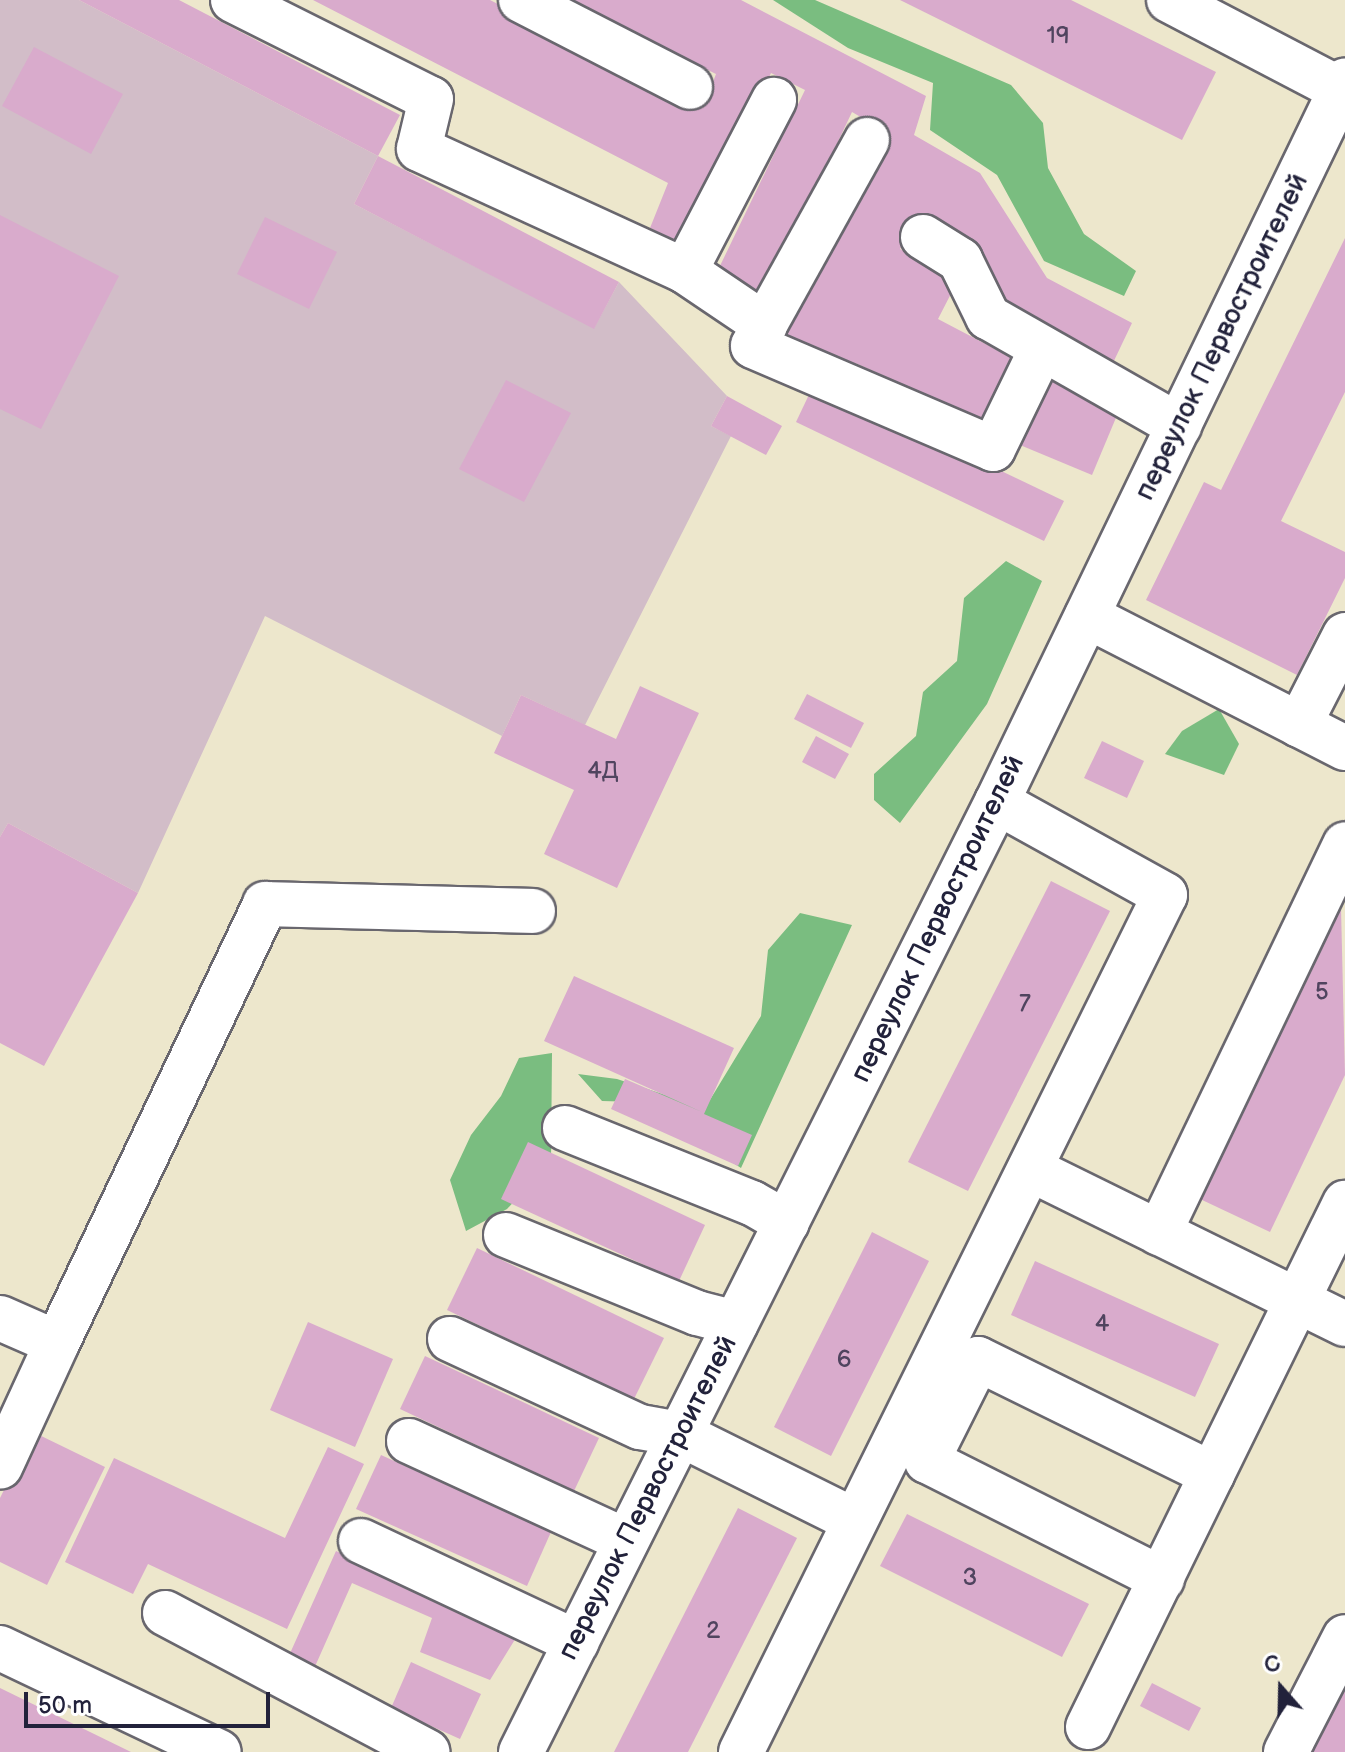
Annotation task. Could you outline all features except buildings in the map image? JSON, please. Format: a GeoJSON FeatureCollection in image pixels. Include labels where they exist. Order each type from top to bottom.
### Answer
{"type":"FeatureCollection","features":[{"type":"Feature","properties":{"kind":"street"},"geometry":{"type":"LineString","coordinates":[[233,0],[431,99],[419,149],[685,271],[765,325]]}},
{"type":"Feature","properties":{"kind":"street"},"geometry":{"type":"LineString","coordinates":[[521,0],[690,87]]}},
{"type":"Feature","properties":{"kind":"street"},"geometry":{"type":"LineString","coordinates":[[1169,0],[1212,10],[1343,86]]}},
{"type":"Feature","properties":{"kind":"street","name":"переулок Первостроителей"},"geometry":{"type":"LineString","coordinates":[[521,1752],[997,802],[1343,86]]}},
{"type":"Feature","properties":{"kind":"street"},"geometry":{"type":"LineString","coordinates":[[685,271],[774,100]]}},
{"type":"Feature","properties":{"kind":"street"},"geometry":{"type":"LineString","coordinates":[[867,140],[753,346],[993,449],[1042,348]]}},
{"type":"Feature","properties":{"kind":"street"},"geometry":{"type":"LineString","coordinates":[[923,237],[960,260],[988,317],[1179,426]]}},
{"type":"Feature","properties":{"kind":"street"},"geometry":{"type":"LineString","coordinates":[[1087,616],[1345,748]]}},
{"type":"Feature","properties":{"kind":"street"},"geometry":{"type":"LineString","coordinates":[[1299,725],[1345,635]]}},
{"type":"Feature","properties":{"kind":"street"},"geometry":{"type":"LineString","coordinates":[[997,802],[1165,895],[1030,1169],[961,1351],[927,1461],[1162,1579]]}},
{"type":"Feature","properties":{"kind":"street"},"geometry":{"type":"LineString","coordinates":[[1159,1233],[1345,844]]}},
{"type":"Feature","properties":{"kind":"street"},"geometry":{"type":"LineString","coordinates":[[0,1467],[265,904],[533,911]]}},
{"type":"Feature","properties":{"kind":"street"},"geometry":{"type":"LineString","coordinates":[[565,1128],[752,1203],[787,1223]]}},
{"type":"Feature","properties":{"kind":"street"},"geometry":{"type":"LineString","coordinates":[[1030,1169],[1345,1324]]}},
{"type":"Feature","properties":{"kind":"street"},"geometry":{"type":"LineString","coordinates":[[1088,1727],[1345,1203]]}},
{"type":"Feature","properties":{"kind":"street"},"geometry":{"type":"LineString","coordinates":[[506,1235],[697,1313],[736,1323]]}},
{"type":"Feature","properties":{"kind":"street"},"geometry":{"type":"LineString","coordinates":[[0,1318],[57,1343]]}},
{"type":"Feature","properties":{"kind":"street"},"geometry":{"type":"LineString","coordinates":[[450,1339],[640,1427],[680,1434],[855,1521]]}},
{"type":"Feature","properties":{"kind":"street"},"geometry":{"type":"LineString","coordinates":[[961,1351],[1212,1474]]}},
{"type":"Feature","properties":{"kind":"street"},"geometry":{"type":"LineString","coordinates":[[741,1752],[855,1521],[961,1351]]}},
{"type":"Feature","properties":{"kind":"street"},"geometry":{"type":"LineString","coordinates":[[409,1441],[626,1541]]}},
{"type":"Feature","properties":{"kind":"street"},"geometry":{"type":"LineString","coordinates":[[361,1541],[576,1642]]}},
{"type":"Feature","properties":{"kind":"street"},"geometry":{"type":"LineString","coordinates":[[165,1613],[428,1752]]}},
{"type":"Feature","properties":{"kind":"street"},"geometry":{"type":"LineString","coordinates":[[1286,1752],[1345,1637]]}},
{"type":"Feature","properties":{"kind":"street"},"geometry":{"type":"LineString","coordinates":[[0,1648],[219,1752]]}},
{"type":"Feature","properties":{"kind":"shaded area"},"geometry":{"type":"Polygon","coordinates":[[[0,0],[79,0],[378,156],[354,204],[594,328],[619,282],[727,396],[711,426],[731,436],[585,725],[521,695],[502,736],[265,616],[138,893],[8,823],[0,837],[0,0]]]}},
{"type":"Feature","properties":{"kind":"green space"},"geometry":{"type":"Polygon","coordinates":[[[773,0],[815,0],[1011,85],[1043,123],[1048,168],[1084,234],[1136,271],[1124,296],[1044,261],[997,175],[930,130],[933,83],[848,48],[773,0]]]}},
{"type":"Feature","properties":{"kind":"green space"},"geometry":{"type":"Polygon","coordinates":[[[1006,561],[1042,581],[987,704],[900,823],[874,800],[874,774],[916,736],[923,692],[957,661],[964,598],[1006,561]]]}},
{"type":"Feature","properties":{"kind":"green space"},"geometry":{"type":"Polygon","coordinates":[[[1219,709],[1239,744],[1224,775],[1165,754],[1182,731],[1219,709]]]}},
{"type":"Feature","properties":{"kind":"green space"},"geometry":{"type":"Polygon","coordinates":[[[800,913],[852,925],[741,1168],[638,1102],[602,1101],[578,1074],[617,1079],[705,1108],[761,1016],[768,950],[800,913]]]}},
{"type":"Feature","properties":{"kind":"green space"},"geometry":{"type":"Polygon","coordinates":[[[552,1053],[551,1162],[507,1209],[466,1231],[450,1180],[471,1135],[501,1096],[519,1058],[552,1053]]]}}]}
